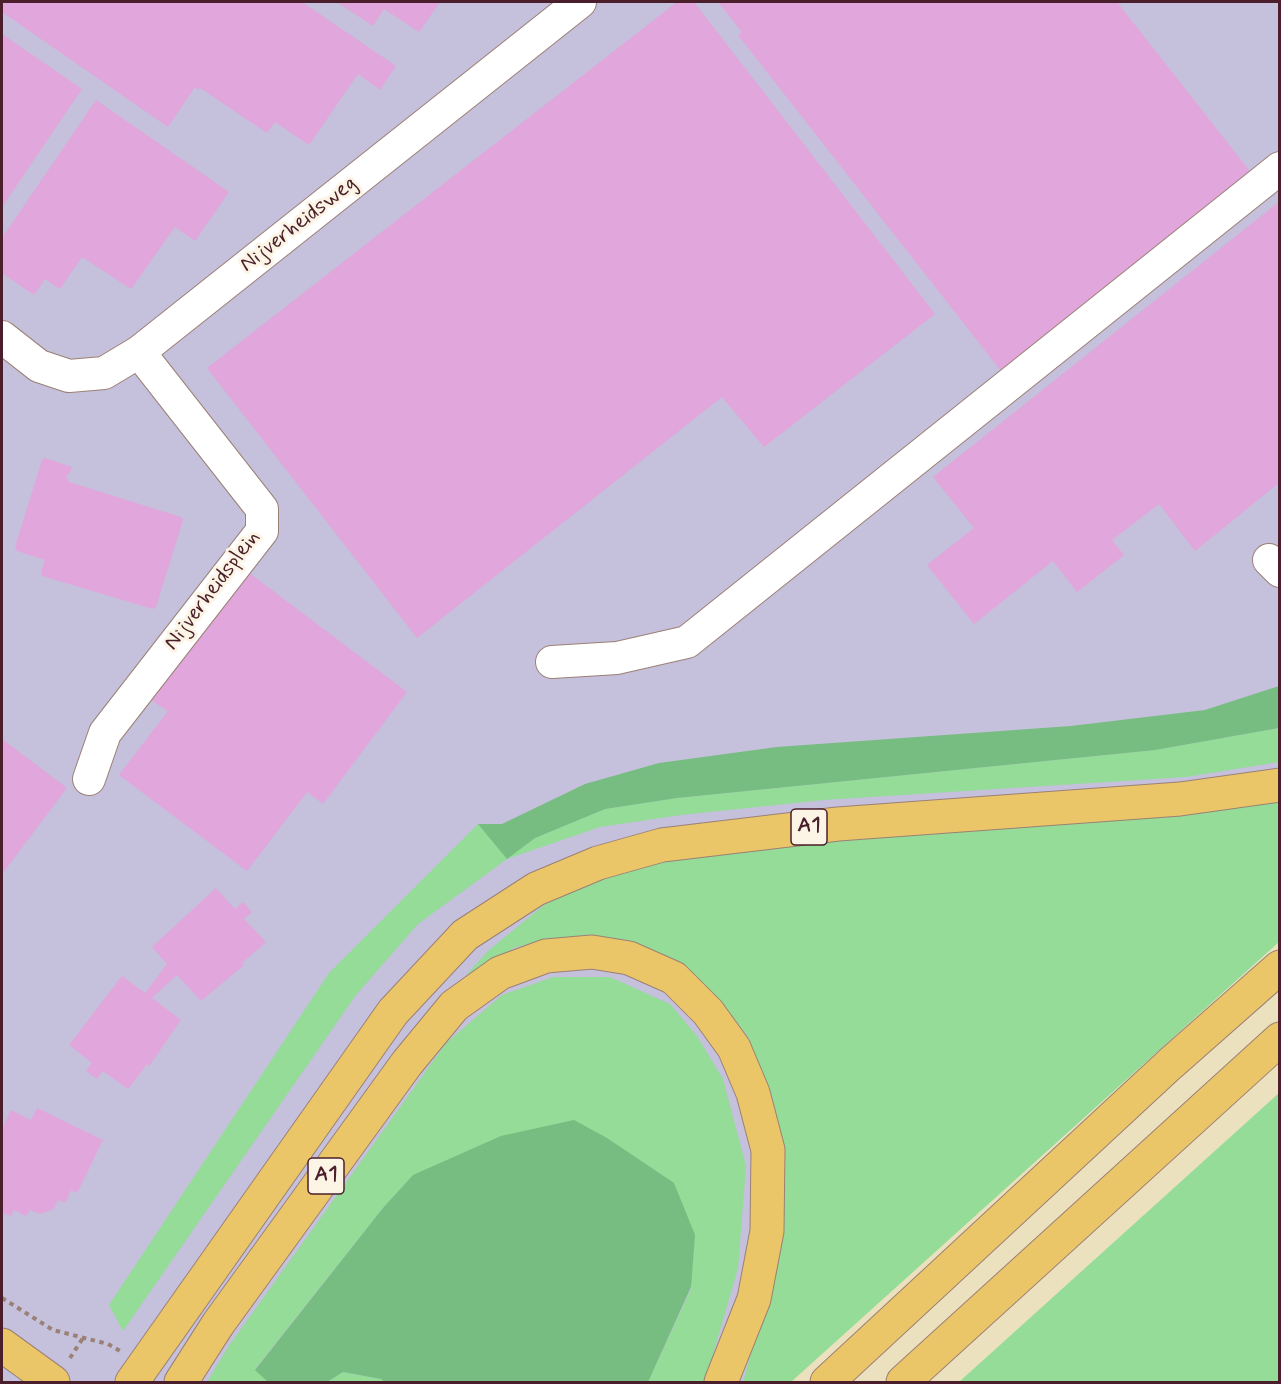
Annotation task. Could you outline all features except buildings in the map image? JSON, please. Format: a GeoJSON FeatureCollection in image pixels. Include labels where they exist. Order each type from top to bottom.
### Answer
{"type":"FeatureCollection","features":[{"type":"Feature","properties":{"kind":"main road","name":"A1"},"geometry":{"type":"LineString","coordinates":[[132,1383],[393,1012],[465,935],[536,889],[598,863],[662,845],[838,824],[1180,799],[1280,785]]}},
{"type":"Feature","properties":{"kind":"main road","name":"A1"},"geometry":{"type":"LineString","coordinates":[[181,1383],[218,1324],[400,1073],[454,1006],[500,973],[546,956],[592,952],[629,958],[674,978],[708,1012],[734,1048],[753,1093],[768,1150],[767,1231],[754,1299],[721,1383]]}},
{"type":"Feature","properties":{"kind":"main road"},"geometry":{"type":"LineString","coordinates":[[827,1383],[1161,1072],[1280,967]]}},
{"type":"Feature","properties":{"kind":"main road"},"geometry":{"type":"LineString","coordinates":[[903,1383],[1280,1039]]}},
{"type":"Feature","properties":{"kind":"main road"},"geometry":{"type":"LineString","coordinates":[[2,1345],[53,1383]]}},
{"type":"Feature","properties":{"kind":"street","name":"Nijverheidsweg"},"geometry":{"type":"LineString","coordinates":[[2,337],[39,366],[69,376],[104,373],[139,352],[580,2]]}},
{"type":"Feature","properties":{"kind":"street"},"geometry":{"type":"LineString","coordinates":[[552,662],[617,658],[687,642],[1280,168]]}},
{"type":"Feature","properties":{"kind":"street","name":"Nijverheidsplein"},"geometry":{"type":"LineString","coordinates":[[89,779],[105,733],[262,531],[262,509],[139,352]]}},
{"type":"Feature","properties":{"kind":"path"},"geometry":{"type":"LineString","coordinates":[[2,1298],[53,1330],[83,1338]]}},
{"type":"Feature","properties":{"kind":"shaded area"},"geometry":{"type":"Polygon","coordinates":[[[2,2],[1279,2],[1279,890],[768,1382],[2,1382],[2,2]]]}},
{"type":"Feature","properties":{"kind":"green space"},"geometry":{"type":"Polygon","coordinates":[[[1279,686],[1279,728],[1155,750],[677,798],[605,809],[535,838],[507,859],[478,824],[502,824],[585,784],[659,763],[777,747],[1071,726],[1205,710],[1279,686]]]}},
{"type":"Feature","properties":{"kind":"green space"},"geometry":{"type":"Polygon","coordinates":[[[1279,728],[1279,762],[1186,777],[824,800],[681,815],[600,827],[507,859],[418,924],[356,995],[123,1331],[109,1305],[329,973],[478,824],[507,858],[535,838],[605,809],[677,798],[1155,750],[1279,728]]]}},
{"type":"Feature","properties":{"kind":"green space"},"geometry":{"type":"Polygon","coordinates":[[[1279,797],[1279,942],[791,1382],[743,1382],[777,1260],[785,1156],[772,1095],[746,1034],[714,996],[611,940],[573,937],[516,947],[466,975],[489,950],[544,905],[596,880],[665,860],[779,843],[1279,797]]]}},
{"type":"Feature","properties":{"kind":"green space"},"geometry":{"type":"Polygon","coordinates":[[[553,977],[610,977],[670,1004],[697,1036],[723,1079],[746,1166],[738,1268],[705,1382],[648,1382],[692,1287],[631,1155],[607,1138],[413,1175],[383,1208],[255,1369],[268,1382],[207,1382],[228,1347],[446,1043],[502,995],[553,977]]]}},
{"type":"Feature","properties":{"kind":"green space"},"geometry":{"type":"Polygon","coordinates":[[[1279,1093],[1279,1382],[959,1382],[1279,1093]]]}},
{"type":"Feature","properties":{"kind":"green space"},"geometry":{"type":"Polygon","coordinates":[[[574,1120],[607,1138],[674,1183],[695,1235],[691,1287],[648,1382],[385,1382],[381,1379],[343,1372],[327,1382],[268,1382],[255,1370],[383,1208],[413,1175],[501,1136],[574,1120]]]}},
{"type":"Feature","properties":{"kind":"green space"},"geometry":{"type":"Polygon","coordinates":[[[343,1372],[381,1379],[385,1382],[327,1382],[343,1372]]]}}]}
